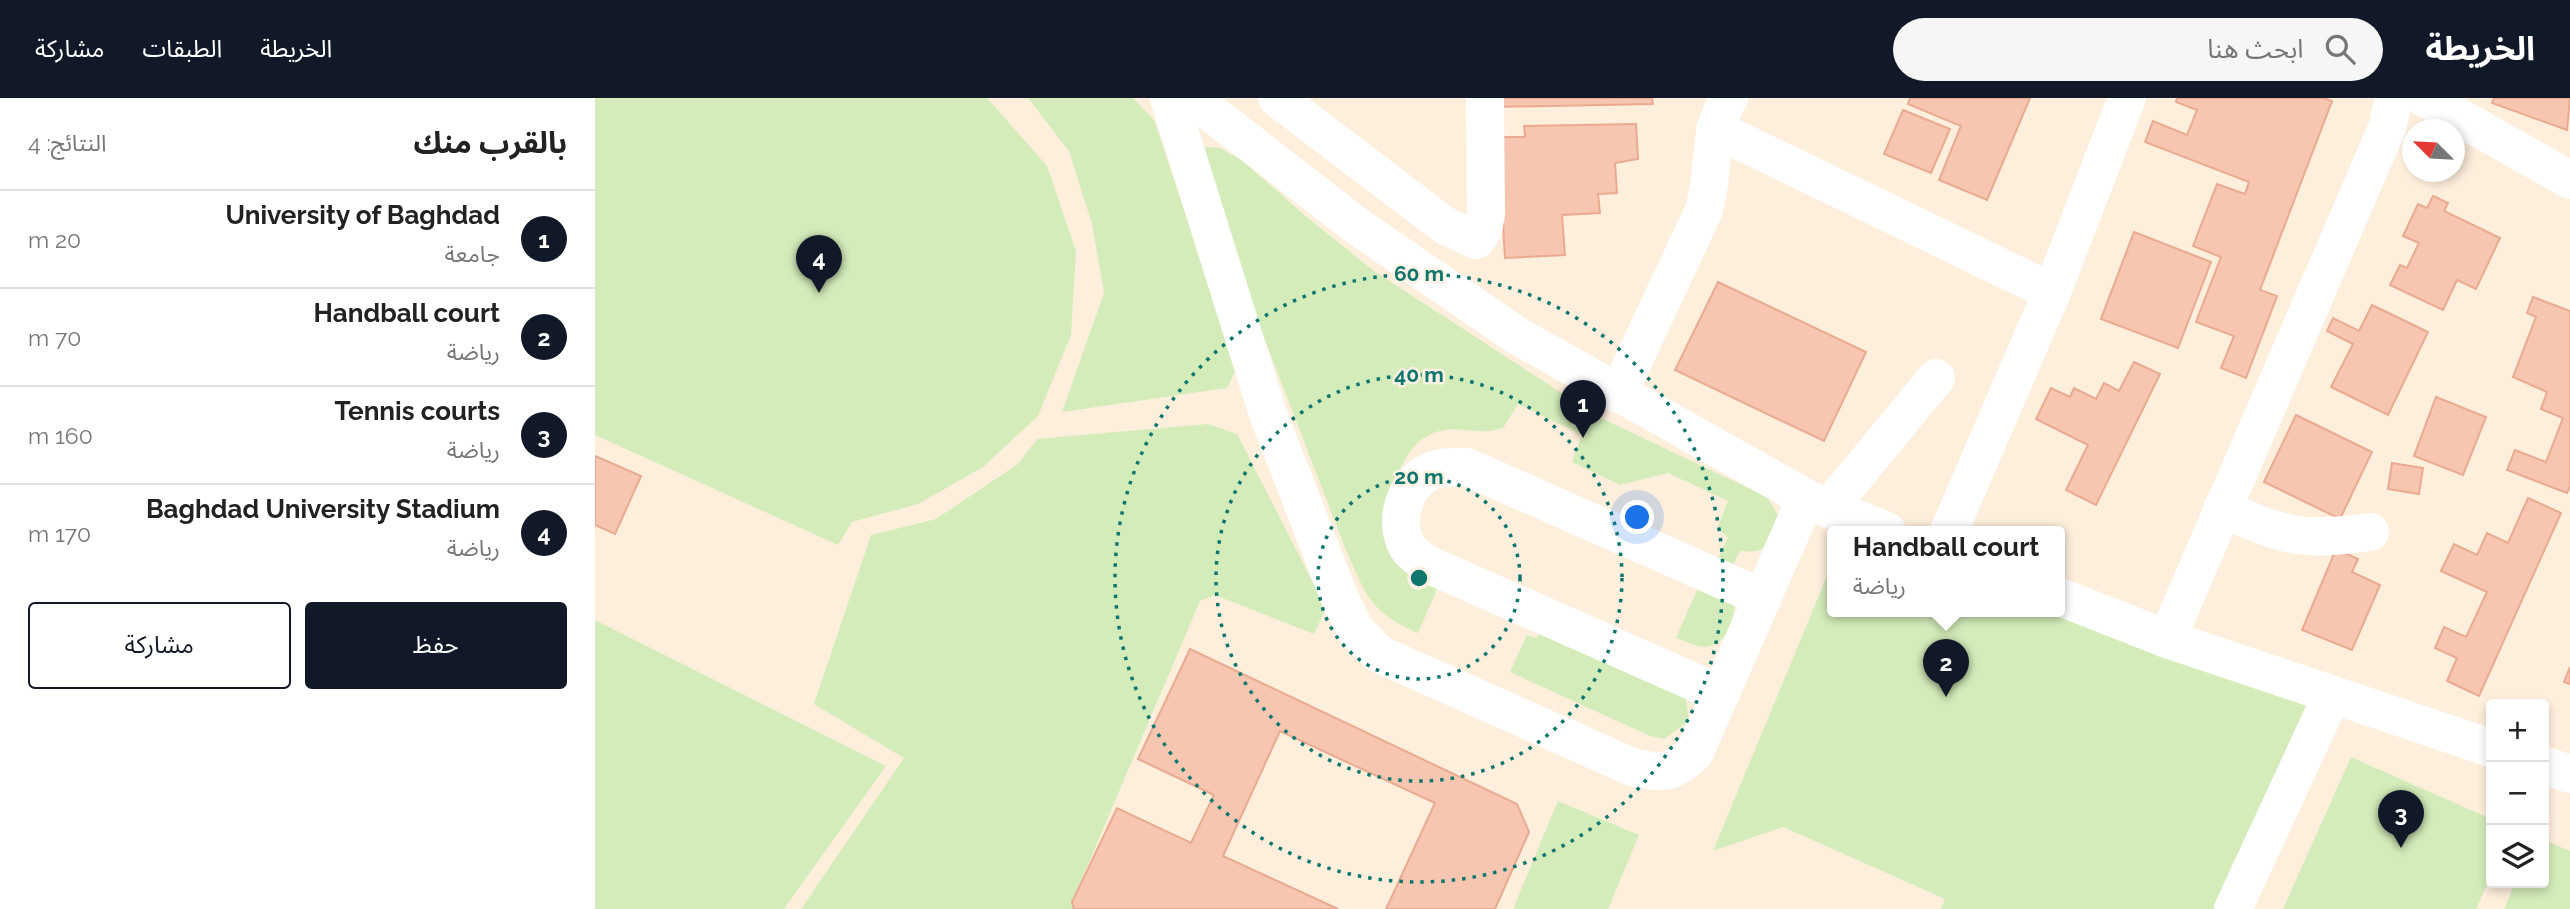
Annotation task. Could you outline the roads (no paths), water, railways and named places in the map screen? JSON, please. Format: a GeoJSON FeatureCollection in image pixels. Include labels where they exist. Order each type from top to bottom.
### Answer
{"type":"FeatureCollection","features":[{"type":"Feature","properties":{"kind":"lane"},"geometry":{"type":"LineString","coordinates":[[1169,98],[1268,414],[1342,604],[1357,632],[1379,654],[1632,768],[1655,773],[1677,769],[1695,752],[1763,598],[1817,503],[1936,378]]}},
{"type":"Feature","properties":{"kind":"lane"},"geometry":{"type":"LineString","coordinates":[[1192,98],[1357,226],[1516,335],[1817,503],[1874,526]]}},
{"type":"Feature","properties":{"kind":"lane"},"geometry":{"type":"LineString","coordinates":[[1277,98],[1444,225],[1476,240],[1483,230],[1486,214],[1485,98]]}},
{"type":"Feature","properties":{"kind":"lane"},"geometry":{"type":"LineString","coordinates":[[1951,526],[2052,292],[2126,98]]}},
{"type":"Feature","properties":{"kind":"lane"},"geometry":{"type":"LineString","coordinates":[[2167,639],[2387,128],[2394,98]]}},
{"type":"Feature","properties":{"kind":"lane"},"geometry":{"type":"LineString","coordinates":[[2425,98],[2570,180]]}},
{"type":"Feature","properties":{"kind":"lane"},"geometry":{"type":"LineString","coordinates":[[1618,394],[1704,210],[1710,189],[1710,148],[1722,114],[2052,292]]}},
{"type":"Feature","properties":{"kind":"lane"},"geometry":{"type":"LineString","coordinates":[[1721,694],[1425,563],[1409,549],[1401,530],[1401,509],[1410,489],[1428,472],[1447,467],[1467,467],[1763,598]]}},
{"type":"Feature","properties":{"kind":"lane"},"geometry":{"type":"LineString","coordinates":[[2222,509],[2285,536],[2326,538],[2370,532]]}},
{"type":"Feature","properties":{"kind":"lane"},"geometry":{"type":"LineString","coordinates":[[2065,599],[2167,639],[2486,746]]}},
{"type":"Feature","properties":{"kind":"lane"},"geometry":{"type":"LineString","coordinates":[[2233,909],[2332,695]]}},
{"type":"Feature","properties":{"kind":"lane"},"geometry":{"type":"LineString","coordinates":[[2549,767],[2570,774]]}},
{"type":"Feature","properties":{"kind":"place","name":"Baghdad University Stadium"},"geometry":{"type":"Point","coordinates":[819,293]}},
{"type":"Feature","properties":{"kind":"place","name":"University of Baghdad"},"geometry":{"type":"Point","coordinates":[1583,438]}},
{"type":"Feature","properties":{"kind":"place","name":"Handball court"},"geometry":{"type":"Point","coordinates":[1946,697]}},
{"type":"Feature","properties":{"kind":"place","name":"Tennis courts"},"geometry":{"type":"Point","coordinates":[2401,848]}}]}
